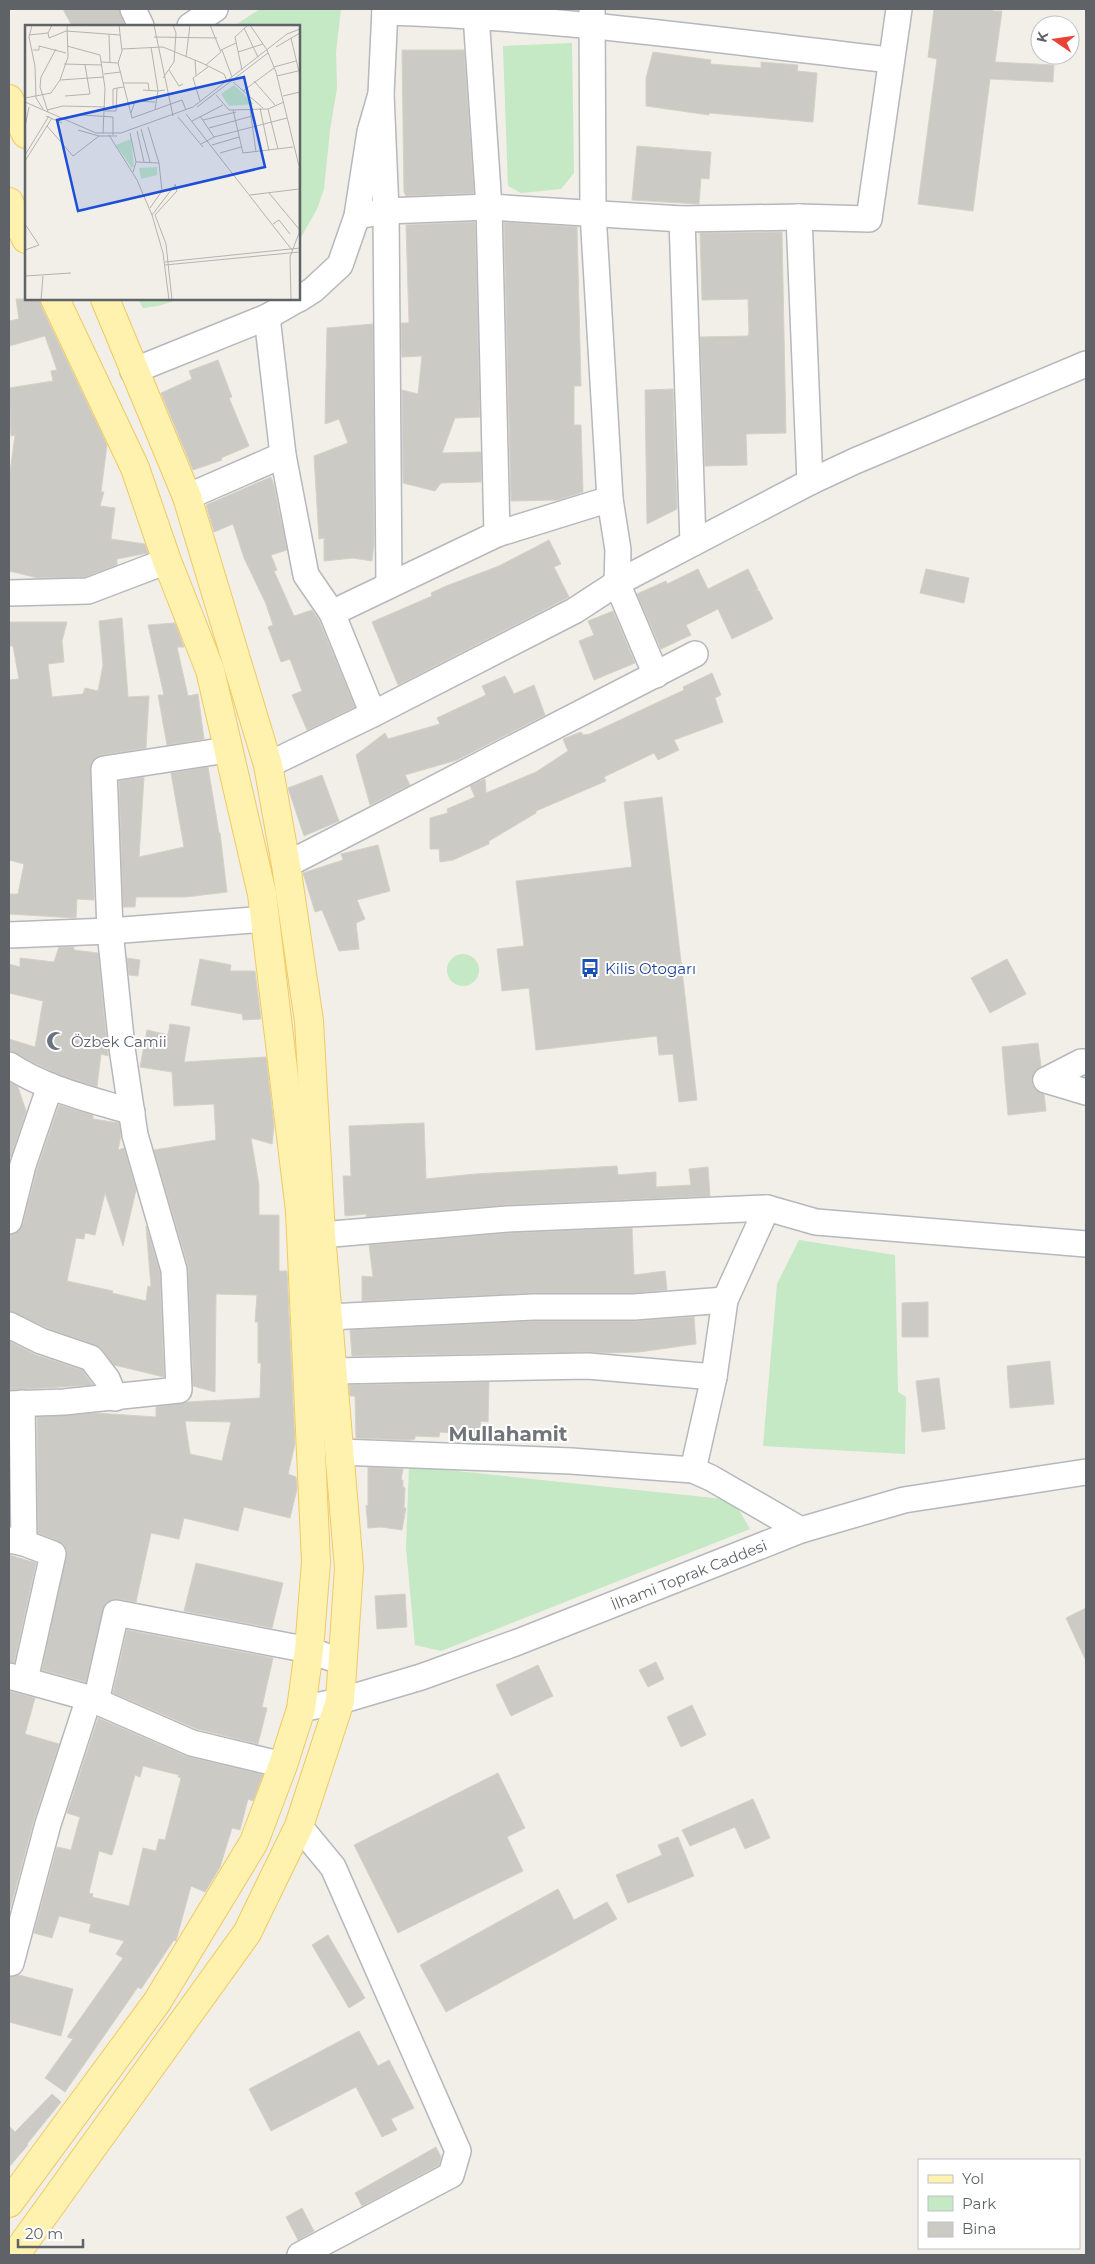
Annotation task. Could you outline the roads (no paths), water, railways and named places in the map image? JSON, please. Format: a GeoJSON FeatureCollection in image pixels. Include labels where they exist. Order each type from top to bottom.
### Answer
{"type":"FeatureCollection","features":[{"type":"Feature","properties":{"kind":"main road"},"geometry":{"type":"LineString","coordinates":[[9,99],[25,132]]}},
{"type":"Feature","properties":{"kind":"main road"},"geometry":{"type":"LineString","coordinates":[[10,207],[25,237]]}},
{"type":"Feature","properties":{"kind":"main road"},"geometry":{"type":"LineString","coordinates":[[9,2203],[157,2002],[254,1842],[283,1765],[300,1709],[310,1650],[316,1562],[300,1211],[262,894],[227,750],[210,670],[167,561],[135,468],[55,300]]}},
{"type":"Feature","properties":{"kind":"main road"},"geometry":{"type":"LineString","coordinates":[[15,2255],[247,1933],[299,1826],[340,1701],[349,1568],[334,1371],[321,1235],[308,1021],[286,865],[268,765],[186,497],[105,300]]}},
{"type":"Feature","properties":{"kind":"street"},"geometry":{"type":"LineString","coordinates":[[133,9],[141,25]]}},
{"type":"Feature","properties":{"kind":"street"},"geometry":{"type":"LineString","coordinates":[[191,25],[215,9]]}},
{"type":"Feature","properties":{"kind":"street"},"geometry":{"type":"LineString","coordinates":[[357,216],[386,211],[489,207],[682,219],[799,217],[869,219],[899,9]]}},
{"type":"Feature","properties":{"kind":"street"},"geometry":{"type":"LineString","coordinates":[[389,585],[386,211],[381,94],[385,10],[476,15],[592,17],[891,60]]}},
{"type":"Feature","properties":{"kind":"street"},"geometry":{"type":"LineString","coordinates":[[476,15],[489,207],[498,534]]}},
{"type":"Feature","properties":{"kind":"street"},"geometry":{"type":"LineString","coordinates":[[592,17],[593,213],[610,499],[618,550],[617,583],[656,676]]}},
{"type":"Feature","properties":{"kind":"street"},"geometry":{"type":"LineString","coordinates":[[300,298],[313,290],[340,265],[357,216],[370,132],[381,94]]}},
{"type":"Feature","properties":{"kind":"street"},"geometry":{"type":"LineString","coordinates":[[799,217],[810,482]]}},
{"type":"Feature","properties":{"kind":"street"},"geometry":{"type":"LineString","coordinates":[[682,219],[693,543]]}},
{"type":"Feature","properties":{"kind":"street"},"geometry":{"type":"LineString","coordinates":[[133,371],[267,317],[297,300]]}},
{"type":"Feature","properties":{"kind":"street"},"geometry":{"type":"LineString","coordinates":[[267,317],[283,455],[306,575],[332,613],[373,714]]}},
{"type":"Feature","properties":{"kind":"street"},"geometry":{"type":"LineString","coordinates":[[268,765],[373,714],[574,611],[617,583],[810,482],[854,461],[1086,364]]}},
{"type":"Feature","properties":{"kind":"street"},"geometry":{"type":"LineString","coordinates":[[186,497],[283,455]]}},
{"type":"Feature","properties":{"kind":"street"},"geometry":{"type":"LineString","coordinates":[[332,613],[498,534],[610,499]]}},
{"type":"Feature","properties":{"kind":"street"},"geometry":{"type":"LineString","coordinates":[[9,593],[88,591],[167,561]]}},
{"type":"Feature","properties":{"kind":"street"},"geometry":{"type":"LineString","coordinates":[[286,865],[656,676],[695,654]]}},
{"type":"Feature","properties":{"kind":"street"},"geometry":{"type":"LineString","coordinates":[[227,750],[104,769],[110,931],[122,1048],[136,1135],[174,1270],[179,1390],[115,1398],[16,1404],[13,1541],[53,1554],[17,1678],[89,1698],[192,1743],[283,1765]]}},
{"type":"Feature","properties":{"kind":"street"},"geometry":{"type":"LineString","coordinates":[[9,935],[110,931],[266,919]]}},
{"type":"Feature","properties":{"kind":"street"},"geometry":{"type":"LineString","coordinates":[[1086,1062],[1081,1062],[1046,1080],[1086,1092]]}},
{"type":"Feature","properties":{"kind":"street"},"geometry":{"type":"LineString","coordinates":[[9,1065],[23,1074],[50,1086],[132,1112]]}},
{"type":"Feature","properties":{"kind":"street"},"geometry":{"type":"LineString","coordinates":[[9,1221],[23,1165],[50,1086]]}},
{"type":"Feature","properties":{"kind":"street"},"geometry":{"type":"LineString","coordinates":[[693,1470],[714,1377],[725,1300],[767,1208]]}},
{"type":"Feature","properties":{"kind":"street"},"geometry":{"type":"LineString","coordinates":[[321,1235],[507,1219],[767,1208],[816,1222],[1086,1244]]}},
{"type":"Feature","properties":{"kind":"street"},"geometry":{"type":"LineString","coordinates":[[328,1317],[533,1306],[634,1307],[725,1300]]}},
{"type":"Feature","properties":{"kind":"street"},"geometry":{"type":"LineString","coordinates":[[9,1325],[41,1341],[91,1358],[107,1379],[115,1398]]}},
{"type":"Feature","properties":{"kind":"street"},"geometry":{"type":"LineString","coordinates":[[334,1371],[588,1366],[714,1377]]}},
{"type":"Feature","properties":{"kind":"street"},"geometry":{"type":"LineString","coordinates":[[340,1452],[571,1461],[693,1470],[711,1478],[801,1530]]}},
{"type":"Feature","properties":{"kind":"street","name":"İlhami Toprak Caddesi"},"geometry":{"type":"LineString","coordinates":[[300,1709],[340,1701],[421,1678],[518,1642],[801,1530],[904,1500],[1086,1472]]}},
{"type":"Feature","properties":{"kind":"street"},"geometry":{"type":"LineString","coordinates":[[89,1698],[96,1697],[116,1613],[310,1650],[342,1662]]}},
{"type":"Feature","properties":{"kind":"street"},"geometry":{"type":"LineString","coordinates":[[11,1963],[48,1824],[89,1698]]}},
{"type":"Feature","properties":{"kind":"street"},"geometry":{"type":"LineString","coordinates":[[299,1826],[333,1867],[458,2151],[451,2176],[300,2255]]}},
{"type":"Feature","properties":{"kind":"place","name":"Kilis Otogarı"},"geometry":{"type":"Point","coordinates":[590,968]}},
{"type":"Feature","properties":{"kind":"place","name":"Özbek Camii"},"geometry":{"type":"Point","coordinates":[56,1041]}},
{"type":"Feature","properties":{"kind":"district","name":"Mullahamit"},"geometry":{"type":"Point","coordinates":[508,1434]}}]}
